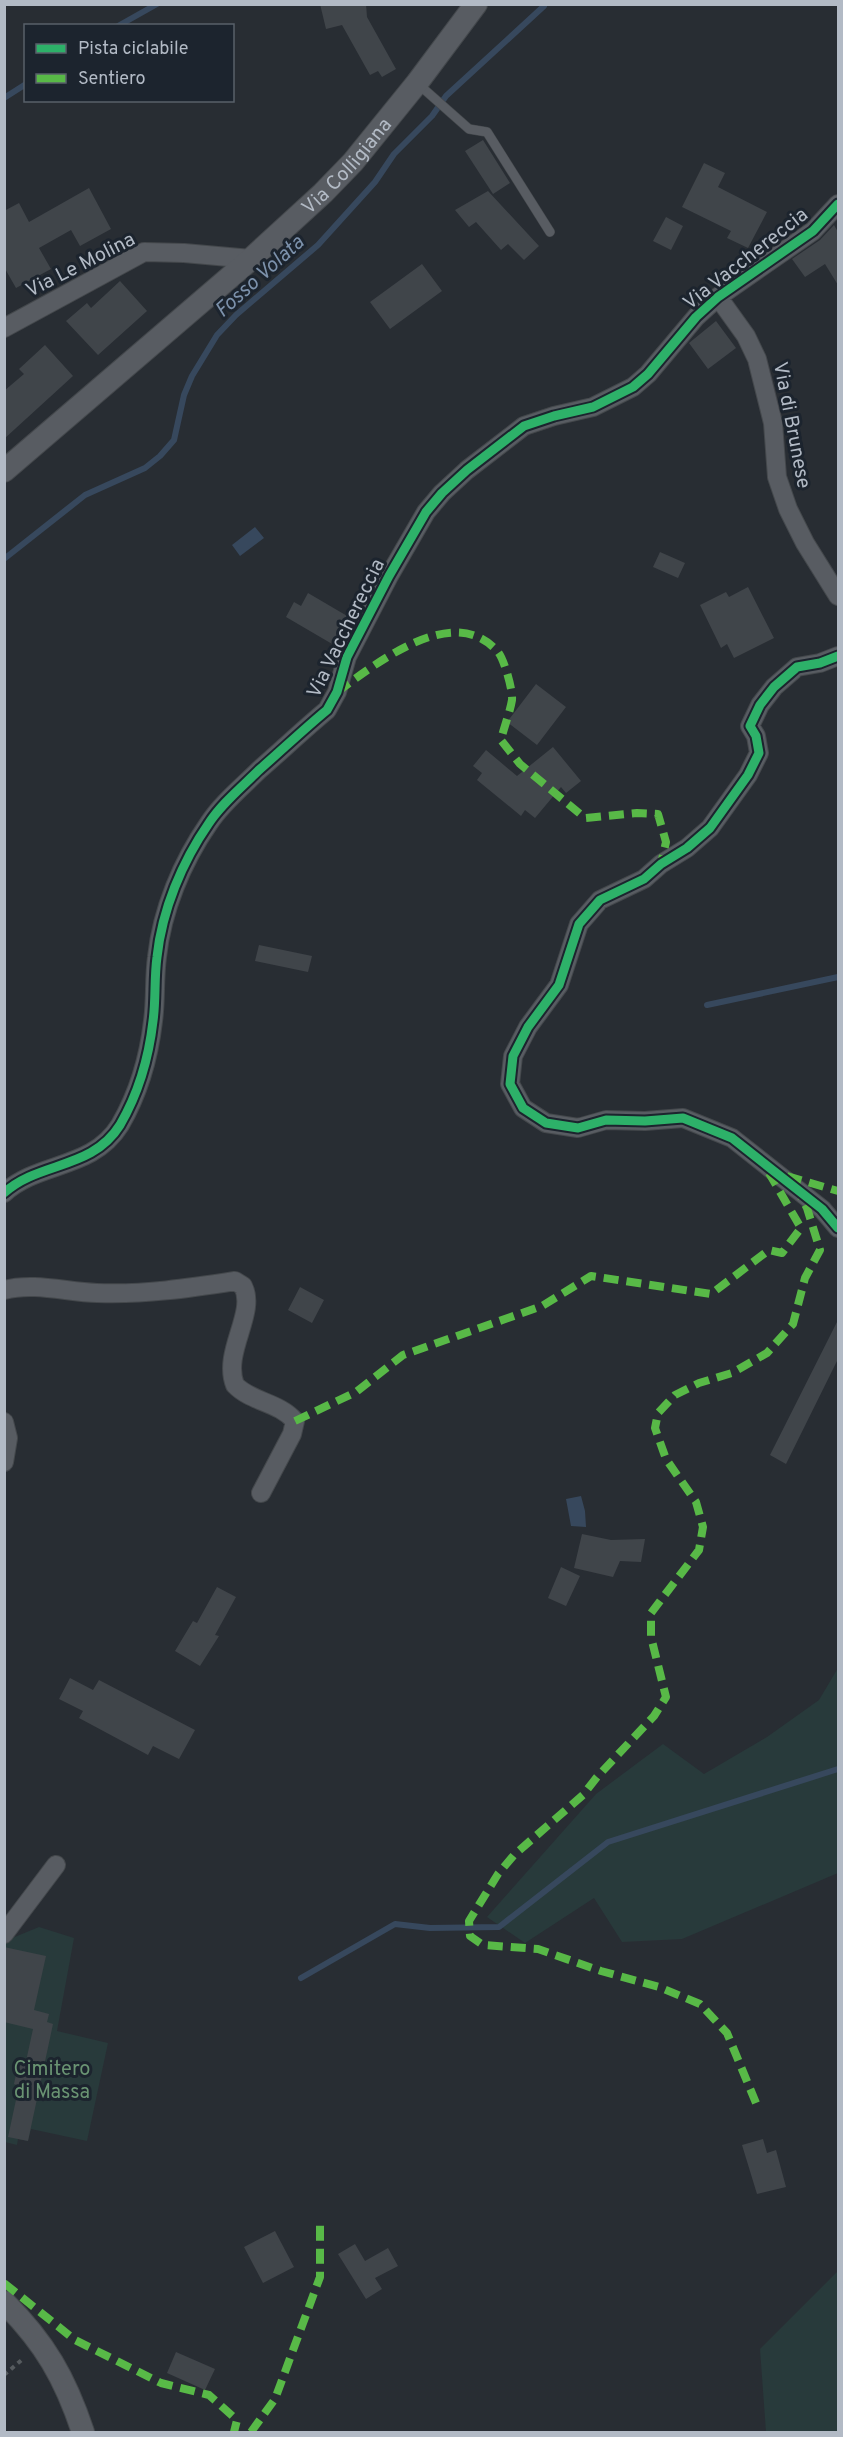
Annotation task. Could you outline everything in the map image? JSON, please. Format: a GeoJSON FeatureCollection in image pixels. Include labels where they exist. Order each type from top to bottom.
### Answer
{"type":"FeatureCollection","features":[{"type":"Feature","properties":{"kind":"street","name":"Via Colligiana"},"geometry":{"type":"LineString","coordinates":[[4,471],[251,259],[338,178],[417,83],[474,8]]}},
{"type":"Feature","properties":{"kind":"street","name":"Via Vacchereccia"},"geometry":{"type":"LineString","coordinates":[[4,1193],[42,1172],[85,1157],[104,1144],[120,1125],[141,1079],[153,1020],[156,959],[161,930],[172,893],[187,860],[209,821],[237,790],[327,710],[337,692],[347,657],[388,576],[426,512],[467,470],[524,426],[593,407],[633,387],[648,374],[696,317],[718,297],[813,231],[838,204]]}},
{"type":"Feature","properties":{"kind":"street","name":"Via Le Molina"},"geometry":{"type":"LineString","coordinates":[[4,328],[144,252],[251,259]]}},
{"type":"Feature","properties":{"kind":"street","name":"Via di Brunese"},"geometry":{"type":"LineString","coordinates":[[718,297],[746,336],[758,359],[773,423],[777,477],[788,509],[804,543],[838,596]]}},
{"type":"Feature","properties":{"kind":"street"},"geometry":{"type":"LineString","coordinates":[[838,656],[820,663],[797,667],[774,687],[760,705],[750,726],[756,736],[759,753],[748,775],[710,828],[644,879],[600,900],[579,924],[559,985],[528,1027],[513,1056],[510,1084],[523,1108],[546,1124],[578,1128],[606,1120],[645,1121],[683,1118],[732,1138],[822,1209],[838,1228]]}},
{"type":"Feature","properties":{"kind":"street"},"geometry":{"type":"LineString","coordinates":[[4,1290],[54,1288],[97,1293],[163,1291],[235,1281],[243,1286],[247,1302],[231,1365],[235,1385],[249,1395],[287,1412],[295,1421],[292,1434],[261,1493]]}},
{"type":"Feature","properties":{"kind":"street"},"geometry":{"type":"LineString","coordinates":[[4,1422],[8,1438],[4,1462]]}},
{"type":"Feature","properties":{"kind":"street"},"geometry":{"type":"LineString","coordinates":[[4,1934],[56,1865]]}},
{"type":"Feature","properties":{"kind":"street"},"geometry":{"type":"LineString","coordinates":[[4,2302],[30,2328],[48,2353],[60,2374],[83,2433]]}},
{"type":"Feature","properties":{"kind":"lane"},"geometry":{"type":"LineString","coordinates":[[417,83],[469,129],[487,132],[550,232]]}},
{"type":"Feature","properties":{"kind":"path"},"geometry":{"type":"LineString","coordinates":[[5,2373],[24,2357],[18,2350]]}},
{"type":"Feature","properties":{"kind":"green space"},"geometry":{"type":"Polygon","coordinates":[[[838,1668],[838,1873],[682,1939],[622,1942],[594,1898],[525,1943],[487,1917],[596,1794],[663,1744],[704,1774],[767,1737],[819,1700],[838,1668]]]}},
{"type":"Feature","properties":{"kind":"green space","name":"Cimitero di Massa"},"geometry":{"type":"Polygon","coordinates":[[[39,1927],[74,1938],[57,2031],[108,2043],[87,2141],[31,2129],[28,2141],[18,2139],[17,2145],[5,2142],[5,1941],[39,1927]]]}},
{"type":"Feature","properties":{"kind":"green space"},"geometry":{"type":"Polygon","coordinates":[[[838,2271],[838,2432],[766,2432],[760,2349],[838,2271]]]}},
{"type":"Feature","properties":{"kind":"water"},"geometry":{"type":"Polygon","coordinates":[[[255,527],[264,538],[240,556],[232,545],[255,527]]]}},
{"type":"Feature","properties":{"kind":"water"},"geometry":{"type":"Polygon","coordinates":[[[581,1496],[586,1527],[571,1526],[566,1499],[581,1496]]]}},
{"type":"Feature","properties":{"kind":"building"},"geometry":{"type":"Polygon","coordinates":[[[320,4],[366,4],[367,17],[396,69],[382,77],[378,71],[370,75],[342,25],[326,29],[320,4]]]}},
{"type":"Feature","properties":{"kind":"building"},"geometry":{"type":"Polygon","coordinates":[[[483,140],[510,183],[493,194],[465,151],[483,140]]]}},
{"type":"Feature","properties":{"kind":"building"},"geometry":{"type":"Polygon","coordinates":[[[704,163],[725,173],[718,187],[767,212],[748,248],[727,238],[731,231],[682,207],[704,163]]]}},
{"type":"Feature","properties":{"kind":"building"},"geometry":{"type":"Polygon","coordinates":[[[89,188],[111,229],[80,246],[71,230],[39,248],[51,269],[16,288],[4,267],[4,211],[19,203],[29,222],[89,188]]]}},
{"type":"Feature","properties":{"kind":"building"},"geometry":{"type":"Polygon","coordinates":[[[488,191],[539,246],[524,260],[508,244],[501,250],[476,222],[469,227],[455,210],[488,191]]]}},
{"type":"Feature","properties":{"kind":"building"},"geometry":{"type":"Polygon","coordinates":[[[666,217],[683,226],[671,250],[653,241],[666,217]]]}},
{"type":"Feature","properties":{"kind":"building"},"geometry":{"type":"Polygon","coordinates":[[[834,225],[838,232],[838,285],[825,264],[805,277],[792,259],[820,240],[834,225]]]}},
{"type":"Feature","properties":{"kind":"building"},"geometry":{"type":"Polygon","coordinates":[[[422,264],[442,291],[390,329],[370,302],[422,264]]]}},
{"type":"Feature","properties":{"kind":"building"},"geometry":{"type":"Polygon","coordinates":[[[120,281],[147,311],[98,355],[66,321],[87,303],[91,308],[120,281]]]}},
{"type":"Feature","properties":{"kind":"building"},"geometry":{"type":"Polygon","coordinates":[[[716,321],[736,348],[708,369],[689,343],[716,321]]]}},
{"type":"Feature","properties":{"kind":"building"},"geometry":{"type":"Polygon","coordinates":[[[45,345],[73,376],[4,439],[4,391],[24,374],[19,369],[45,345]]]}},
{"type":"Feature","properties":{"kind":"building"},"geometry":{"type":"Polygon","coordinates":[[[660,552],[685,563],[678,578],[653,567],[660,552]]]}},
{"type":"Feature","properties":{"kind":"building"},"geometry":{"type":"Polygon","coordinates":[[[748,587],[774,638],[734,658],[727,644],[721,648],[700,605],[726,592],[729,597],[748,587]]]}},
{"type":"Feature","properties":{"kind":"building"},"geometry":{"type":"Polygon","coordinates":[[[308,593],[354,620],[339,648],[286,617],[294,602],[301,606],[308,593]]]}},
{"type":"Feature","properties":{"kind":"building"},"geometry":{"type":"Polygon","coordinates":[[[536,684],[566,707],[537,745],[507,722],[536,684]]]}},
{"type":"Feature","properties":{"kind":"building"},"geometry":{"type":"Polygon","coordinates":[[[553,747],[581,781],[566,793],[561,787],[535,818],[525,810],[521,816],[477,780],[482,773],[473,766],[486,750],[517,776],[553,747]]]}},
{"type":"Feature","properties":{"kind":"building"},"geometry":{"type":"Polygon","coordinates":[[[259,945],[312,956],[308,972],[255,961],[259,945]]]}},
{"type":"Feature","properties":{"kind":"building"},"geometry":{"type":"Polygon","coordinates":[[[300,1287],[324,1300],[312,1323],[288,1310],[300,1287]]]}},
{"type":"Feature","properties":{"kind":"building"},"geometry":{"type":"Polygon","coordinates":[[[838,1320],[838,1359],[786,1464],[770,1455],[838,1320]]]}},
{"type":"Feature","properties":{"kind":"building"},"geometry":{"type":"Polygon","coordinates":[[[582,1534],[611,1540],[645,1539],[641,1562],[620,1561],[613,1577],[574,1568],[582,1534]]]}},
{"type":"Feature","properties":{"kind":"building"},"geometry":{"type":"Polygon","coordinates":[[[561,1567],[580,1576],[566,1606],[548,1598],[561,1567]]]}},
{"type":"Feature","properties":{"kind":"building"},"geometry":{"type":"Polygon","coordinates":[[[217,1587],[236,1597],[215,1635],[219,1636],[200,1666],[175,1651],[193,1621],[197,1623],[217,1587]]]}},
{"type":"Feature","properties":{"kind":"building"},"geometry":{"type":"Polygon","coordinates":[[[70,1678],[93,1690],[99,1680],[195,1730],[179,1759],[153,1746],[148,1755],[79,1718],[83,1711],[59,1699],[70,1678]]]}},
{"type":"Feature","properties":{"kind":"building"},"geometry":{"type":"Polygon","coordinates":[[[4,1947],[46,1956],[34,2010],[49,2014],[47,2022],[53,2024],[28,2141],[8,2137],[19,2086],[14,2084],[18,2065],[25,2066],[33,2029],[4,2022],[4,1947]]]}},
{"type":"Feature","properties":{"kind":"building"},"geometry":{"type":"Polygon","coordinates":[[[763,2139],[767,2153],[776,2150],[786,2187],[757,2194],[742,2145],[763,2139]]]}},
{"type":"Feature","properties":{"kind":"building"},"geometry":{"type":"Polygon","coordinates":[[[275,2231],[294,2267],[263,2283],[244,2247],[275,2231]]]}},
{"type":"Feature","properties":{"kind":"building"},"geometry":{"type":"Polygon","coordinates":[[[355,2244],[365,2261],[388,2248],[398,2266],[375,2278],[382,2289],[366,2299],[338,2254],[355,2244]]]}},
{"type":"Feature","properties":{"kind":"building"},"geometry":{"type":"Polygon","coordinates":[[[176,2352],[215,2369],[205,2390],[167,2373],[176,2352]]]}},
{"type":"Feature","properties":{"kind":"waterway"},"geometry":{"type":"LineString","coordinates":[[122,24],[157,4]]}},
{"type":"Feature","properties":{"kind":"waterway","name":"Fosso Volata"},"geometry":{"type":"LineString","coordinates":[[4,559],[85,495],[145,468],[160,456],[174,440],[184,395],[192,376],[217,335],[236,315],[318,245],[375,182],[394,154],[432,116],[446,96],[544,6]]}},
{"type":"Feature","properties":{"kind":"waterway"},"geometry":{"type":"LineString","coordinates":[[4,98],[24,85]]}},
{"type":"Feature","properties":{"kind":"waterway"},"geometry":{"type":"LineString","coordinates":[[707,1005],[838,977]]}},
{"type":"Feature","properties":{"kind":"waterway"},"geometry":{"type":"LineString","coordinates":[[301,1978],[395,1924],[430,1928],[499,1927],[608,1842],[838,1769]]}},
{"type":"Feature","properties":{"kind":"marked path"},"geometry":{"type":"LineString","coordinates":[[337,692],[373,666],[416,642],[438,635],[460,633],[480,638],[498,652],[508,675],[512,700],[501,740],[520,764],[585,818],[637,813],[658,814],[666,842],[661,864]]}},
{"type":"Feature","properties":{"kind":"marked path"},"geometry":{"type":"LineString","coordinates":[[295,1421],[356,1392],[403,1355],[542,1306],[591,1276],[711,1294],[769,1250],[782,1253],[801,1228],[769,1173]]}},
{"type":"Feature","properties":{"kind":"marked path"},"geometry":{"type":"LineString","coordinates":[[787,1176],[838,1191]]}},
{"type":"Feature","properties":{"kind":"marked path"},"geometry":{"type":"LineString","coordinates":[[756,2103],[727,2033],[700,2004],[659,1987],[601,1971],[538,1949],[483,1945],[470,1936],[469,1921],[498,1874],[514,1855],[583,1795],[654,1716],[666,1697],[651,1637],[651,1613],[699,1550],[703,1527],[696,1502],[666,1459],[655,1428],[658,1413],[675,1395],[699,1383],[732,1373],[767,1353],[793,1324],[805,1278],[820,1250],[807,1208],[801,1197]]}},
{"type":"Feature","properties":{"kind":"marked path"},"geometry":{"type":"LineString","coordinates":[[251,2432],[275,2399],[320,2277],[320,2219]]}},
{"type":"Feature","properties":{"kind":"marked path"},"geometry":{"type":"LineString","coordinates":[[4,2283],[75,2340],[161,2383],[209,2395],[237,2420],[234,2432]]}},
{"type":"Feature","properties":{"kind":"cycle path"},"geometry":{"type":"LineString","coordinates":[[4,1193],[33,1175],[80,1158],[95,1150],[108,1140],[120,1125],[137,1088],[149,1048],[154,1013],[157,957],[163,922],[190,854],[209,823],[226,802],[327,710],[337,692],[347,657],[389,576],[426,512],[442,493],[467,470],[524,426],[593,407],[633,387],[648,374],[696,317],[718,297],[813,231],[838,204]]}},
{"type":"Feature","properties":{"kind":"cycle path"},"geometry":{"type":"LineString","coordinates":[[838,656],[820,663],[797,667],[774,687],[760,705],[750,726],[756,736],[759,753],[748,775],[710,828],[644,879],[600,900],[579,924],[559,985],[528,1027],[513,1056],[510,1084],[523,1108],[546,1123],[578,1128],[606,1120],[645,1121],[683,1118],[732,1138],[822,1209],[838,1228]]}}]}
